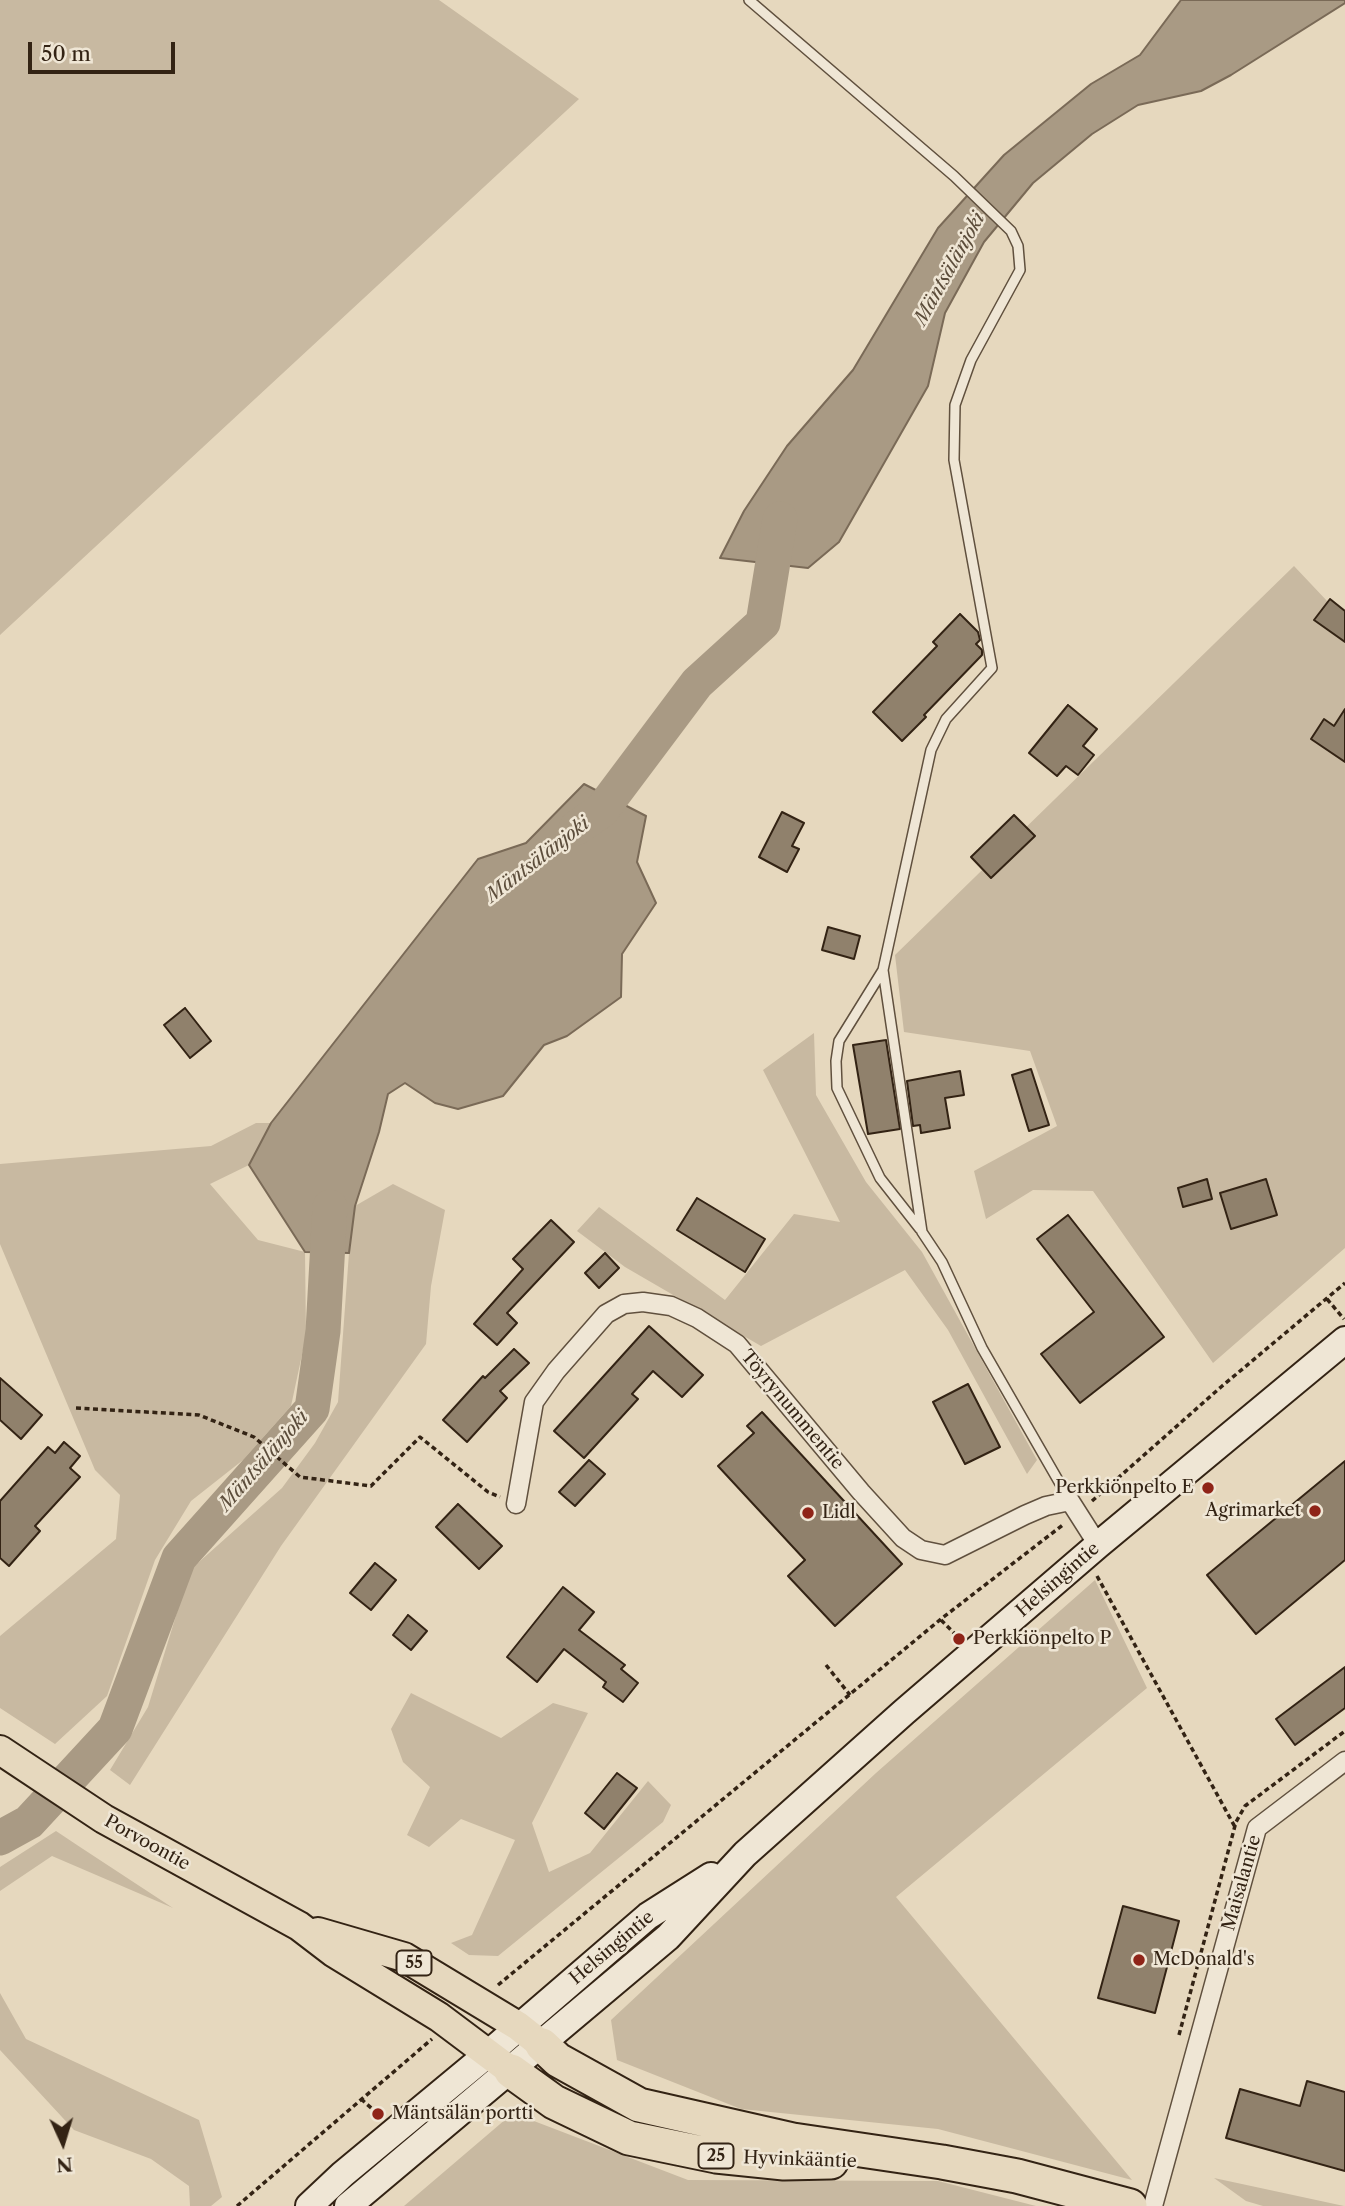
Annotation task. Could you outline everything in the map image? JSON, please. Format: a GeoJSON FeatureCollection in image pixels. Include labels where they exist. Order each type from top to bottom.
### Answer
{"type":"FeatureCollection","features":[{"type":"Feature","properties":{"kind":"highway","name":"Hyvinkääntie"},"geometry":{"type":"LineString","coordinates":[[530,2035],[558,2060],[639,2105],[793,2140],[1017,2176],[1135,2205]]}},
{"type":"Feature","properties":{"kind":"highway","name":"Hyvinkääntie"},"geometry":{"type":"LineString","coordinates":[[500,2062],[554,2102],[629,2138],[716,2156],[785,2163],[942,2162]]}},
{"type":"Feature","properties":{"kind":"main road","name":"Helsingintie"},"geometry":{"type":"LineString","coordinates":[[500,2062],[530,2035],[668,1937],[745,1854],[904,1712],[1092,1550],[1345,1340]]}},
{"type":"Feature","properties":{"kind":"main road","name":"Porvoontie"},"geometry":{"type":"LineString","coordinates":[[3,1752],[104,1819],[299,1926],[333,1952],[449,2024],[500,2062]]}},
{"type":"Feature","properties":{"kind":"main road","name":"Porvoontie"},"geometry":{"type":"LineString","coordinates":[[299,1926],[404,1957],[530,2035]]}},
{"type":"Feature","properties":{"kind":"main road"},"geometry":{"type":"LineString","coordinates":[[309,2206],[343,2174],[500,2062]]}},
{"type":"Feature","properties":{"kind":"main road"},"geometry":{"type":"LineString","coordinates":[[348,2206],[500,2062]]}},
{"type":"Feature","properties":{"kind":"street","name":"Töyrynummentie"},"geometry":{"type":"LineString","coordinates":[[516,1504],[534,1402],[556,1371],[606,1314],[624,1304],[643,1302],[671,1306],[697,1318],[737,1345],[861,1492],[903,1538],[921,1550],[945,1555],[1046,1506],[1074,1507]]}},
{"type":"Feature","properties":{"kind":"street"},"geometry":{"type":"LineString","coordinates":[[1074,1507],[1092,1550]]}},
{"type":"Feature","properties":{"kind":"street","name":"Maisalantie"},"geometry":{"type":"LineString","coordinates":[[1135,2205],[1257,1828],[1345,1761]]}},
{"type":"Feature","properties":{"kind":"lane"},"geometry":{"type":"LineString","coordinates":[[749,0],[954,176],[1011,231],[1018,246],[1020,270],[971,360],[955,405],[954,460],[992,668],[946,719],[931,750],[883,970],[839,1041],[836,1061],[837,1088],[880,1178],[942,1262],[982,1348],[1074,1507]]}},
{"type":"Feature","properties":{"kind":"lane"},"geometry":{"type":"LineString","coordinates":[[883,970],[922,1232]]}},
{"type":"Feature","properties":{"kind":"path"},"geometry":{"type":"LineString","coordinates":[[478,2002],[1345,1283]]}},
{"type":"Feature","properties":{"kind":"path"},"geometry":{"type":"LineString","coordinates":[[1327,1299],[1345,1321]]}},
{"type":"Feature","properties":{"kind":"path"},"geometry":{"type":"LineString","coordinates":[[76,1408],[199,1415],[254,1437],[300,1477],[371,1486],[420,1437],[488,1492],[516,1504]]}},
{"type":"Feature","properties":{"kind":"path"},"geometry":{"type":"LineString","coordinates":[[1092,1550],[1235,1827]]}},
{"type":"Feature","properties":{"kind":"path"},"geometry":{"type":"LineString","coordinates":[[941,1619],[959,1639]]}},
{"type":"Feature","properties":{"kind":"path"},"geometry":{"type":"LineString","coordinates":[[826,1665],[850,1695]]}},
{"type":"Feature","properties":{"kind":"path"},"geometry":{"type":"LineString","coordinates":[[237,2206],[449,2024]]}},
{"type":"Feature","properties":{"kind":"path"},"geometry":{"type":"LineString","coordinates":[[361,2099],[379,2114]]}},
{"type":"Feature","properties":{"kind":"shaded area"},"geometry":{"type":"Polygon","coordinates":[[[0,0],[439,0],[579,99],[0,635],[0,0]]]}},
{"type":"Feature","properties":{"kind":"shaded area"},"geometry":{"type":"Polygon","coordinates":[[[1294,566],[1345,620],[1345,1248],[1213,1363],[1093,1191],[1033,1190],[986,1219],[974,1171],[1057,1126],[1030,1051],[904,1032],[895,955],[1294,566]]]}},
{"type":"Feature","properties":{"kind":"shaded area"},"geometry":{"type":"Polygon","coordinates":[[[814,1033],[816,1095],[866,1182],[922,1252],[1037,1460],[1027,1474],[948,1330],[905,1270],[761,1346],[625,1267],[577,1231],[599,1207],[725,1300],[794,1214],[840,1222],[763,1070],[814,1033]]]}},
{"type":"Feature","properties":{"kind":"shaded area"},"geometry":{"type":"Polygon","coordinates":[[[256,1123],[271,1123],[249,1165],[210,1184],[258,1240],[305,1252],[306,1336],[291,1406],[243,1460],[191,1501],[155,1560],[107,1696],[55,1744],[0,1708],[0,1636],[116,1539],[120,1495],[95,1470],[0,1244],[0,1164],[211,1146],[256,1123]]]}},
{"type":"Feature","properties":{"kind":"shaded area"},"geometry":{"type":"Polygon","coordinates":[[[393,1184],[445,1210],[431,1286],[426,1344],[281,1546],[130,1785],[110,1770],[148,1707],[190,1570],[282,1488],[315,1443],[338,1402],[355,1206],[393,1184]]]}},
{"type":"Feature","properties":{"kind":"shaded area"},"geometry":{"type":"Polygon","coordinates":[[[1095,1580],[1147,1688],[896,1897],[1132,2180],[938,2129],[741,2109],[617,2060],[611,2020],[876,1773],[1095,1580]]]}},
{"type":"Feature","properties":{"kind":"shaded area"},"geometry":{"type":"Polygon","coordinates":[[[411,1693],[501,1738],[553,1703],[588,1713],[532,1823],[549,1872],[590,1853],[648,1781],[671,1805],[663,1822],[498,1956],[469,1955],[451,1943],[472,1935],[515,1840],[461,1819],[429,1847],[407,1835],[430,1787],[403,1762],[391,1729],[411,1693]]]}},
{"type":"Feature","properties":{"kind":"shaded area"},"geometry":{"type":"Polygon","coordinates":[[[56,1831],[173,1908],[52,1856],[0,1891],[0,1867],[56,1831]]]}},
{"type":"Feature","properties":{"kind":"shaded area"},"geometry":{"type":"Polygon","coordinates":[[[0,1993],[26,2039],[199,2120],[222,2197],[211,2206],[190,2206],[189,2186],[151,2159],[74,2130],[0,2050],[0,1993]]]}},
{"type":"Feature","properties":{"kind":"shaded area"},"geometry":{"type":"Polygon","coordinates":[[[513,2113],[688,2180],[938,2181],[1036,2206],[404,2206],[513,2113]]]}},
{"type":"Feature","properties":{"kind":"shaded area"},"geometry":{"type":"Polygon","coordinates":[[[1214,2178],[1344,2206],[1263,2206],[1246,2201],[1214,2178]]]}},
{"type":"Feature","properties":{"kind":"water"},"geometry":{"type":"Polygon","coordinates":[[[1181,0],[1345,0],[1345,3],[1201,91],[1138,105],[1092,134],[1033,183],[984,242],[945,313],[928,386],[839,542],[808,568],[720,558],[744,511],[787,446],[853,370],[938,228],[1004,155],[1091,84],[1140,55],[1181,0]]]}},
{"type":"Feature","properties":{"kind":"water"},"geometry":{"type":"Polygon","coordinates":[[[584,784],[646,816],[637,862],[656,903],[622,954],[621,997],[567,1036],[544,1045],[503,1096],[458,1109],[435,1103],[405,1083],[388,1094],[379,1132],[355,1206],[349,1253],[305,1252],[249,1165],[271,1123],[478,859],[526,843],[584,784]]]}},
{"type":"Feature","properties":{"kind":"building"},"geometry":{"type":"Polygon","coordinates":[[[1330,599],[1345,611],[1345,642],[1314,620],[1330,599]]]}},
{"type":"Feature","properties":{"kind":"building"},"geometry":{"type":"Polygon","coordinates":[[[960,614],[978,632],[980,640],[976,644],[982,650],[982,655],[902,741],[873,712],[937,646],[933,642],[960,614]]]}},
{"type":"Feature","properties":{"kind":"building"},"geometry":{"type":"Polygon","coordinates":[[[1068,705],[1097,729],[1083,746],[1094,755],[1078,775],[1066,766],[1057,776],[1029,753],[1068,705]]]}},
{"type":"Feature","properties":{"kind":"building"},"geometry":{"type":"Polygon","coordinates":[[[1345,709],[1345,762],[1311,739],[1324,719],[1334,726],[1345,709]]]}},
{"type":"Feature","properties":{"kind":"building"},"geometry":{"type":"Polygon","coordinates":[[[782,812],[804,823],[792,846],[799,849],[787,872],[759,857],[782,812]]]}},
{"type":"Feature","properties":{"kind":"building"},"geometry":{"type":"Polygon","coordinates":[[[1014,815],[1035,836],[991,878],[971,857],[1014,815]]]}},
{"type":"Feature","properties":{"kind":"building"},"geometry":{"type":"Polygon","coordinates":[[[828,927],[860,936],[854,959],[822,950],[828,927]]]}},
{"type":"Feature","properties":{"kind":"building"},"geometry":{"type":"Polygon","coordinates":[[[185,1008],[211,1041],[190,1058],[164,1025],[185,1008]]]}},
{"type":"Feature","properties":{"kind":"building"},"geometry":{"type":"Polygon","coordinates":[[[886,1040],[900,1129],[868,1134],[853,1045],[886,1040]]]}},
{"type":"Feature","properties":{"kind":"building"},"geometry":{"type":"Polygon","coordinates":[[[1031,1069],[1049,1125],[1029,1131],[1012,1075],[1031,1069]]]}},
{"type":"Feature","properties":{"kind":"building"},"geometry":{"type":"Polygon","coordinates":[[[960,1071],[964,1095],[945,1098],[950,1128],[921,1133],[920,1125],[913,1126],[907,1081],[960,1071]]]}},
{"type":"Feature","properties":{"kind":"building"},"geometry":{"type":"Polygon","coordinates":[[[1207,1179],[1212,1199],[1183,1207],[1178,1188],[1207,1179]]]}},
{"type":"Feature","properties":{"kind":"building"},"geometry":{"type":"Polygon","coordinates":[[[1266,1179],[1277,1215],[1231,1229],[1220,1193],[1266,1179]]]}},
{"type":"Feature","properties":{"kind":"building"},"geometry":{"type":"Polygon","coordinates":[[[697,1198],[765,1239],[745,1272],[677,1230],[697,1198]]]}},
{"type":"Feature","properties":{"kind":"building"},"geometry":{"type":"Polygon","coordinates":[[[1068,1215],[1164,1337],[1080,1403],[1041,1354],[1094,1312],[1037,1239],[1068,1215]]]}},
{"type":"Feature","properties":{"kind":"building"},"geometry":{"type":"Polygon","coordinates":[[[551,1220],[574,1242],[507,1313],[517,1323],[497,1345],[474,1324],[523,1269],[513,1259],[551,1220]]]}},
{"type":"Feature","properties":{"kind":"building"},"geometry":{"type":"Polygon","coordinates":[[[605,1253],[619,1268],[599,1288],[585,1273],[605,1253]]]}},
{"type":"Feature","properties":{"kind":"building"},"geometry":{"type":"Polygon","coordinates":[[[649,1326],[703,1375],[682,1397],[653,1371],[632,1394],[638,1399],[584,1458],[554,1431],[649,1326]]]}},
{"type":"Feature","properties":{"kind":"building"},"geometry":{"type":"Polygon","coordinates":[[[514,1349],[529,1363],[500,1391],[507,1398],[467,1442],[443,1420],[483,1376],[485,1378],[514,1349]]]}},
{"type":"Feature","properties":{"kind":"building"},"geometry":{"type":"Polygon","coordinates":[[[0,1378],[42,1415],[21,1439],[0,1420],[0,1378]]]}},
{"type":"Feature","properties":{"kind":"building"},"geometry":{"type":"Polygon","coordinates":[[[968,1384],[1000,1447],[965,1464],[933,1402],[968,1384]]]}},
{"type":"Feature","properties":{"kind":"building","name":"Lidl"},"geometry":{"type":"Polygon","coordinates":[[[762,1412],[902,1564],[835,1626],[788,1576],[805,1560],[718,1466],[754,1433],[747,1426],[762,1412]]]}},
{"type":"Feature","properties":{"kind":"building"},"geometry":{"type":"Polygon","coordinates":[[[64,1442],[80,1456],[70,1468],[80,1477],[35,1526],[40,1531],[9,1566],[0,1558],[0,1501],[48,1447],[55,1453],[64,1442]]]}},
{"type":"Feature","properties":{"kind":"building"},"geometry":{"type":"Polygon","coordinates":[[[589,1460],[605,1474],[575,1506],[559,1492],[589,1460]]]}},
{"type":"Feature","properties":{"kind":"building","name":"Agrimarket"},"geometry":{"type":"Polygon","coordinates":[[[1345,1461],[1345,1560],[1256,1634],[1207,1575],[1345,1461]]]}},
{"type":"Feature","properties":{"kind":"building"},"geometry":{"type":"Polygon","coordinates":[[[458,1504],[502,1546],[479,1569],[436,1527],[458,1504]]]}},
{"type":"Feature","properties":{"kind":"building"},"geometry":{"type":"Polygon","coordinates":[[[375,1563],[396,1580],[371,1610],[350,1593],[375,1563]]]}},
{"type":"Feature","properties":{"kind":"building"},"geometry":{"type":"Polygon","coordinates":[[[563,1587],[594,1612],[579,1630],[625,1665],[621,1669],[638,1683],[623,1702],[603,1687],[606,1682],[564,1649],[537,1682],[507,1657],[563,1587]]]}},
{"type":"Feature","properties":{"kind":"building"},"geometry":{"type":"Polygon","coordinates":[[[408,1615],[427,1631],[411,1650],[393,1635],[408,1615]]]}},
{"type":"Feature","properties":{"kind":"building"},"geometry":{"type":"Polygon","coordinates":[[[1345,1667],[1345,1708],[1295,1745],[1276,1719],[1345,1667]]]}},
{"type":"Feature","properties":{"kind":"building"},"geometry":{"type":"Polygon","coordinates":[[[617,1773],[637,1788],[604,1829],[585,1813],[617,1773]]]}},
{"type":"Feature","properties":{"kind":"building","name":"McDonald's"},"geometry":{"type":"Polygon","coordinates":[[[1123,1906],[1179,1921],[1155,2013],[1098,1998],[1123,1906]]]}},
{"type":"Feature","properties":{"kind":"building"},"geometry":{"type":"Polygon","coordinates":[[[1307,2081],[1345,2092],[1345,2171],[1226,2138],[1240,2089],[1300,2106],[1307,2081]]]}},
{"type":"Feature","properties":{"kind":"waterway","name":"Mäntsälänjoki"},"geometry":{"type":"LineString","coordinates":[[576,828],[601,811],[697,683],[763,623],[780,519]]}},
{"type":"Feature","properties":{"kind":"waterway","name":"Mäntsälänjoki"},"geometry":{"type":"LineString","coordinates":[[0,1838],[29,1822],[115,1729],[179,1558],[312,1409],[323,1331],[330,1207]]}},
{"type":"Feature","properties":{"kind":"place","name":"Perkkiönpelto E"},"geometry":{"type":"Point","coordinates":[1208,1488]}},
{"type":"Feature","properties":{"kind":"place","name":"Agrimarket"},"geometry":{"type":"Point","coordinates":[1315,1511]}},
{"type":"Feature","properties":{"kind":"place","name":"Lidl"},"geometry":{"type":"Point","coordinates":[808,1513]}},
{"type":"Feature","properties":{"kind":"place","name":"Perkkiönpelto P"},"geometry":{"type":"Point","coordinates":[959,1639]}},
{"type":"Feature","properties":{"kind":"place","name":"McDonald's"},"geometry":{"type":"Point","coordinates":[1139,1960]}},
{"type":"Feature","properties":{"kind":"place","name":"Mäntsälän portti"},"geometry":{"type":"Point","coordinates":[378,2114]}}]}
